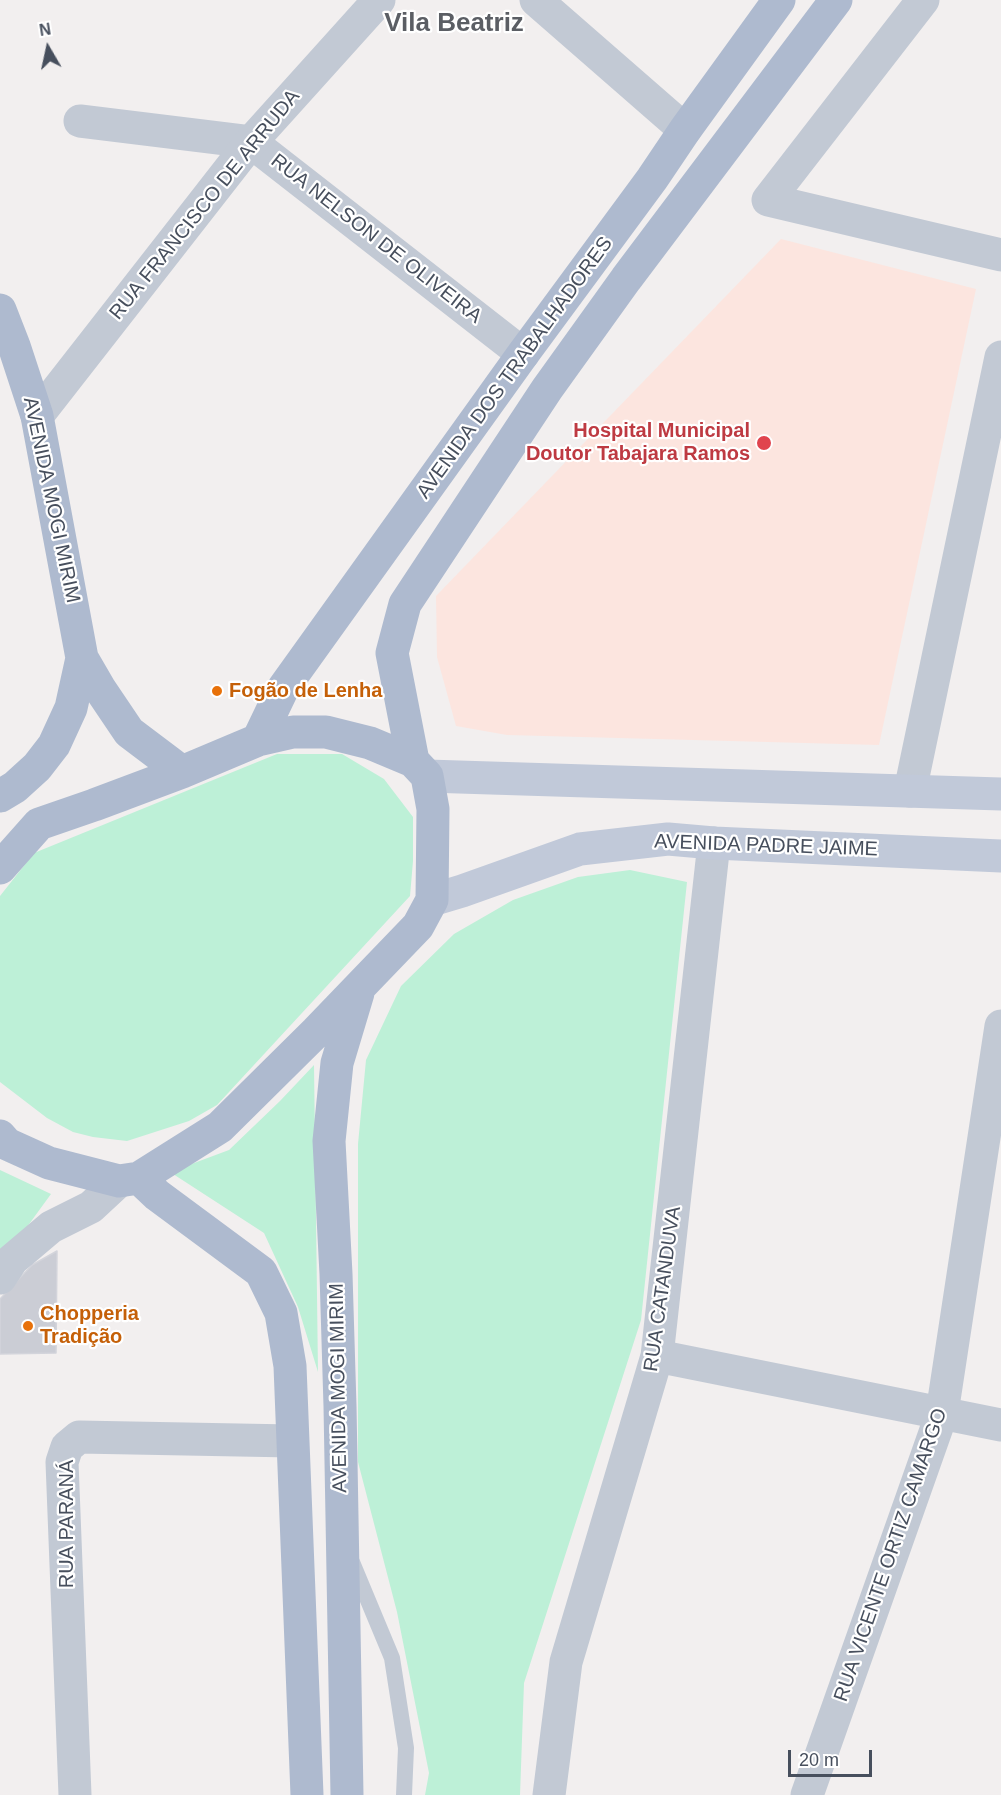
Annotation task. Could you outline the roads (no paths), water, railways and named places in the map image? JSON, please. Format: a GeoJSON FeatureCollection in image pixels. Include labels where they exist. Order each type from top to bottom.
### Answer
{"type":"FeatureCollection","features":[{"type":"Feature","properties":{"kind":"main road","name":"AVENIDA DOS TRABALHADORES"},"geometry":{"type":"LineString","coordinates":[[258,740],[282,690],[523,354],[652,179],[778,0]]}},
{"type":"Feature","properties":{"kind":"main road","name":"AVENIDA DOS TRABALHADORES"},"geometry":{"type":"LineString","coordinates":[[432,900],[433,809],[420,769],[392,653],[405,604],[547,389],[626,279],[836,0]]}},
{"type":"Feature","properties":{"kind":"main road","name":"AVENIDA MOGI MIRIM"},"geometry":{"type":"LineString","coordinates":[[0,310],[38,416],[82,658],[129,732],[182,772]]}},
{"type":"Feature","properties":{"kind":"main road","name":"AVENIDA MOGI MIRIM"},"geometry":{"type":"LineString","coordinates":[[0,796],[15,787],[37,767],[54,745],[71,708],[82,658]]}},
{"type":"Feature","properties":{"kind":"main road"},"geometry":{"type":"LineString","coordinates":[[0,836],[94,805],[258,740],[294,732],[326,732],[370,743],[420,769],[1001,794]]}},
{"type":"Feature","properties":{"kind":"main road"},"geometry":{"type":"LineString","coordinates":[[0,868],[39,824]]}},
{"type":"Feature","properties":{"kind":"main road","name":"AVENIDA PADRE JAIME"},"geometry":{"type":"LineString","coordinates":[[432,900],[580,849],[668,839],[1001,856]]}},
{"type":"Feature","properties":{"kind":"main road"},"geometry":{"type":"LineString","coordinates":[[129,1179],[220,1127],[418,927],[432,900]]}},
{"type":"Feature","properties":{"kind":"main road","name":"AVENIDA MOGI MIRIM"},"geometry":{"type":"LineString","coordinates":[[347,1795],[337,1296],[330,1141],[337,1062],[360,985]]}},
{"type":"Feature","properties":{"kind":"main road"},"geometry":{"type":"LineString","coordinates":[[0,1136],[7,1144],[49,1163],[129,1179],[157,1195],[261,1272],[281,1313],[290,1366],[307,1795]]}},
{"type":"Feature","properties":{"kind":"street","name":"RUA FRANCISCO DE ARRUDA"},"geometry":{"type":"LineString","coordinates":[[38,416],[251,142],[379,0]]}},
{"type":"Feature","properties":{"kind":"street"},"geometry":{"type":"LineString","coordinates":[[536,0],[685,130]]}},
{"type":"Feature","properties":{"kind":"street"},"geometry":{"type":"LineString","coordinates":[[924,0],[768,201],[1001,255]]}},
{"type":"Feature","properties":{"kind":"street","name":"RUA NELSON DE OLIVEIRA"},"geometry":{"type":"LineString","coordinates":[[80,121],[251,142],[523,354]]}},
{"type":"Feature","properties":{"kind":"street"},"geometry":{"type":"LineString","coordinates":[[910,791],[1001,357]]}},
{"type":"Feature","properties":{"kind":"street","name":"RUA CATANDUVA"},"geometry":{"type":"LineString","coordinates":[[549,1795],[566,1662],[657,1356],[714,843]]}},
{"type":"Feature","properties":{"kind":"street","name":"RUA VICENTE ORTIZ CAMARGO"},"geometry":{"type":"LineString","coordinates":[[807,1795],[942,1413],[1001,1026]]}},
{"type":"Feature","properties":{"kind":"street"},"geometry":{"type":"LineString","coordinates":[[0,1278],[12,1260],[51,1227],[92,1207],[129,1179]]}},
{"type":"Feature","properties":{"kind":"street"},"geometry":{"type":"LineString","coordinates":[[657,1356],[1001,1425]]}},
{"type":"Feature","properties":{"kind":"street","name":"RUA PARANÁ"},"geometry":{"type":"LineString","coordinates":[[75,1795],[62,1462],[67,1447],[79,1437],[292,1441]]}},
{"type":"Feature","properties":{"kind":"lane"},"geometry":{"type":"LineString","coordinates":[[342,1541],[392,1658],[406,1748],[404,1795]]}},
{"type":"Feature","properties":{"kind":"place","name":"Hospital Municipal Doutor Tabajara Ramos"},"geometry":{"type":"Point","coordinates":[764,443]}},
{"type":"Feature","properties":{"kind":"place","name":"Fogão de Lenha"},"geometry":{"type":"Point","coordinates":[217,691]}},
{"type":"Feature","properties":{"kind":"place","name":"Chopperia Tradição"},"geometry":{"type":"Point","coordinates":[28,1326]}},
{"type":"Feature","properties":{"kind":"district","name":"Vila Beatriz"},"geometry":{"type":"Point","coordinates":[454,24]}}]}
